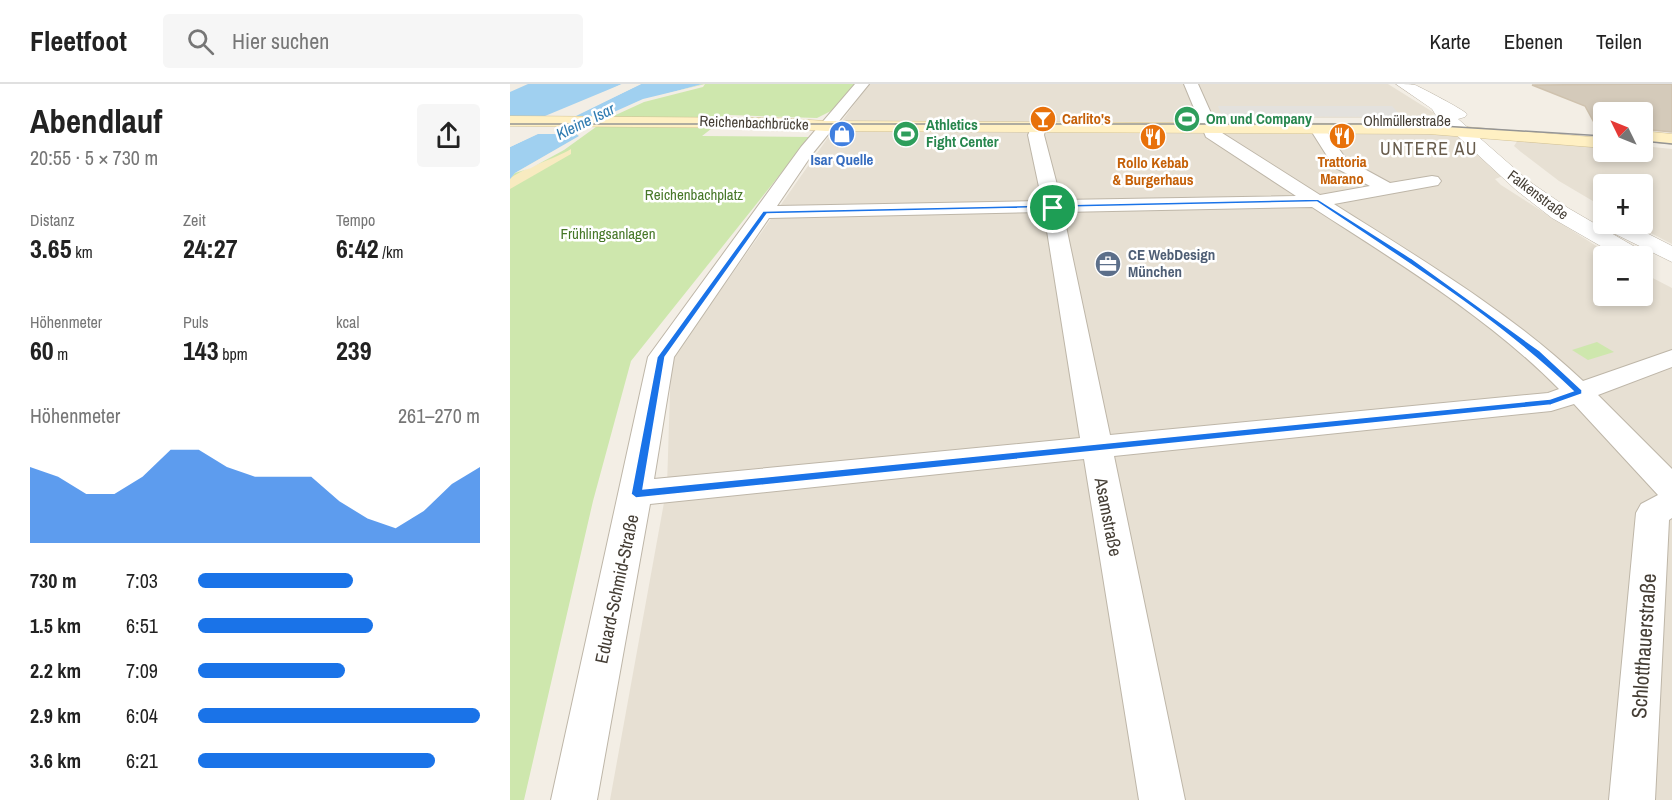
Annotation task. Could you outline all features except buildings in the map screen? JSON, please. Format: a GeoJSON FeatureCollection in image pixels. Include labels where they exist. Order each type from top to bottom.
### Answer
{"type":"FeatureCollection","features":[{"type":"Feature","properties":{"kind":"main road","name":"Reichenbachbrücke"},"geometry":{"type":"LineString","coordinates":[[510,121],[800,130],[826,126]]}},
{"type":"Feature","properties":{"kind":"main road","name":"Ohlmüllerstraße"},"geometry":{"type":"LineString","coordinates":[[1209,127],[1268,123],[1462,124],[1593,131]]}},
{"type":"Feature","properties":{"kind":"main road","name":"Ohlmüllerstraße"},"geometry":{"type":"LineString","coordinates":[[826,126],[1318,129],[1462,124],[1488,134],[1593,141]]}},
{"type":"Feature","properties":{"kind":"main road","name":"Reichenbachbrücke"},"geometry":{"type":"LineString","coordinates":[[510,128],[725,126]]}},
{"type":"Feature","properties":{"kind":"main road"},"geometry":{"type":"LineString","coordinates":[[1653,137],[1672,139]]}},
{"type":"Feature","properties":{"kind":"main road"},"geometry":{"type":"LineString","coordinates":[[1653,145],[1672,146]]}},
{"type":"Feature","properties":{"kind":"street","name":"Eduard-Schmid-Straße"},"geometry":{"type":"LineString","coordinates":[[574,800],[636,494],[661,357],[826,126],[862,84]]}},
{"type":"Feature","properties":{"kind":"street"},"geometry":{"type":"LineString","coordinates":[[1191,84],[1212,134],[1408,260],[1538,352],[1672,489]]}},
{"type":"Feature","properties":{"kind":"street","name":"Falkenstraße"},"geometry":{"type":"LineString","coordinates":[[1402,84],[1439,106],[1443,114],[1462,124],[1522,186],[1586,230],[1616,246]]}},
{"type":"Feature","properties":{"kind":"street","name":"Asamstraße"},"geometry":{"type":"LineString","coordinates":[[1038,127],[1036,135],[1053,208],[1162,800]]}},
{"type":"Feature","properties":{"kind":"street"},"geometry":{"type":"LineString","coordinates":[[1318,129],[1340,163],[1386,188]]}},
{"type":"Feature","properties":{"kind":"street","name":"Falkenstraße"},"geometry":{"type":"LineString","coordinates":[[1488,134],[1536,174],[1593,211]]}},
{"type":"Feature","properties":{"kind":"street"},"geometry":{"type":"LineString","coordinates":[[765,212],[1318,201],[1432,181]]}},
{"type":"Feature","properties":{"kind":"street"},"geometry":{"type":"LineString","coordinates":[[1632,234],[1672,255]]}},
{"type":"Feature","properties":{"kind":"street"},"geometry":{"type":"LineString","coordinates":[[1653,266],[1672,276]]}},
{"type":"Feature","properties":{"kind":"street"},"geometry":{"type":"LineString","coordinates":[[636,494],[1095,446],[1551,402],[1672,358]]}},
{"type":"Feature","properties":{"kind":"street","name":"Schlotthauerstraße"},"geometry":{"type":"LineString","coordinates":[[1632,800],[1653,513],[1672,502]]}},
{"type":"Feature","properties":{"kind":"shaded area"},"geometry":{"type":"Polygon","coordinates":[[[869,84],[1388,84],[1436,114],[1420,118],[1225,118],[1198,122],[842,121],[869,84]]]}},
{"type":"Feature","properties":{"kind":"shaded area"},"geometry":{"type":"Polygon","coordinates":[[[1218,106],[1392,106],[1402,117],[1222,116],[1218,106]]]}},
{"type":"Feature","properties":{"kind":"shaded area"},"geometry":{"type":"Polygon","coordinates":[[[834,129],[1456,133],[1503,176],[1495,179],[1501,185],[1596,246],[1593,246],[1593,306],[1653,306],[1653,278],[1672,288],[1672,800],[610,800],[667,486],[671,361],[834,129]]]}},
{"type":"Feature","properties":{"kind":"shaded area"},"geometry":{"type":"Polygon","coordinates":[[[1518,140],[1593,144],[1593,162],[1653,162],[1653,147],[1672,149],[1672,244],[1652,234],[1653,174],[1593,174],[1593,201],[1559,181],[1514,146],[1518,140]]]}},
{"type":"Feature","properties":{"kind":"green space","name":"Frühlingsanlagen"},"geometry":{"type":"Polygon","coordinates":[[[702,84],[856,84],[835,109],[817,118],[729,115],[702,136],[810,137],[631,361],[593,501],[524,800],[510,800],[510,179],[515,173],[637,102],[702,84]]]}},
{"type":"Feature","properties":{"kind":"green space"},"geometry":{"type":"Polygon","coordinates":[[[1597,342],[1614,352],[1588,360],[1572,350],[1597,342]]]}},
{"type":"Feature","properties":{"kind":"sand"},"geometry":{"type":"Polygon","coordinates":[[[571,149],[571,154],[510,189],[510,179],[514,175],[571,149]]]}},
{"type":"Feature","properties":{"kind":"water"},"geometry":{"type":"Polygon","coordinates":[[[528,84],[622,84],[510,134],[510,92],[528,84]]]}},
{"type":"Feature","properties":{"kind":"water","name":"Kleine Isar"},"geometry":{"type":"Polygon","coordinates":[[[641,84],[702,84],[637,102],[577,134],[580,136],[515,173],[510,179],[510,147],[641,84]]]}},
{"type":"Feature","properties":{"kind":"pier"},"geometry":{"type":"Polygon","coordinates":[[[625,84],[603,97],[552,116],[510,137],[510,116],[545,116],[625,84]]]}},
{"type":"Feature","properties":{"kind":"pier"},"geometry":{"type":"Polygon","coordinates":[[[634,84],[641,84],[576,116],[605,116],[643,99],[705,84],[703,87],[644,102],[607,119],[564,150],[531,168],[515,173],[579,136],[576,134],[538,134],[510,147],[510,144],[634,84]]]}},
{"type":"Feature","properties":{"kind":"tram line"},"geometry":{"type":"LineString","coordinates":[[510,124],[1410,124],[1593,135]]}},
{"type":"Feature","properties":{"kind":"tram line"},"geometry":{"type":"LineString","coordinates":[[1653,142],[1672,144]]}},
{"type":"Feature","properties":{"kind":"place","name":"Carlito's"},"geometry":{"type":"Point","coordinates":[1043,119]}},
{"type":"Feature","properties":{"kind":"place","name":"Om und Company"},"geometry":{"type":"Point","coordinates":[1187,119]}},
{"type":"Feature","properties":{"kind":"place","name":"Isar Quelle"},"geometry":{"type":"Point","coordinates":[842,134]}},
{"type":"Feature","properties":{"kind":"place","name":"Athletics Fight Center"},"geometry":{"type":"Point","coordinates":[906,134]}},
{"type":"Feature","properties":{"kind":"place","name":"Trattoria Marano"},"geometry":{"type":"Point","coordinates":[1342,136]}},
{"type":"Feature","properties":{"kind":"place","name":"Rollo Kebab & Burgerhaus"},"geometry":{"type":"Point","coordinates":[1153,137]}},
{"type":"Feature","properties":{"kind":"place","name":"CE WebDesign München"},"geometry":{"type":"Point","coordinates":[1108,264]}},
{"type":"Feature","properties":{"kind":"district","name":"UNTERE AU"},"geometry":{"type":"Point","coordinates":[1429,149]}},
{"type":"Feature","properties":{"kind":"route"},"geometry":{"type":"LineString","coordinates":[[1318,201],[1408,260],[1538,352],[1579,392],[1551,402],[1095,446],[636,494],[661,357],[765,212],[1053,208],[1318,201]]}},
{"type":"Feature","properties":{"kind":"park label","name":"Reichenbachplatz"},"geometry":{"type":"Point","coordinates":[694,195]}}]}
